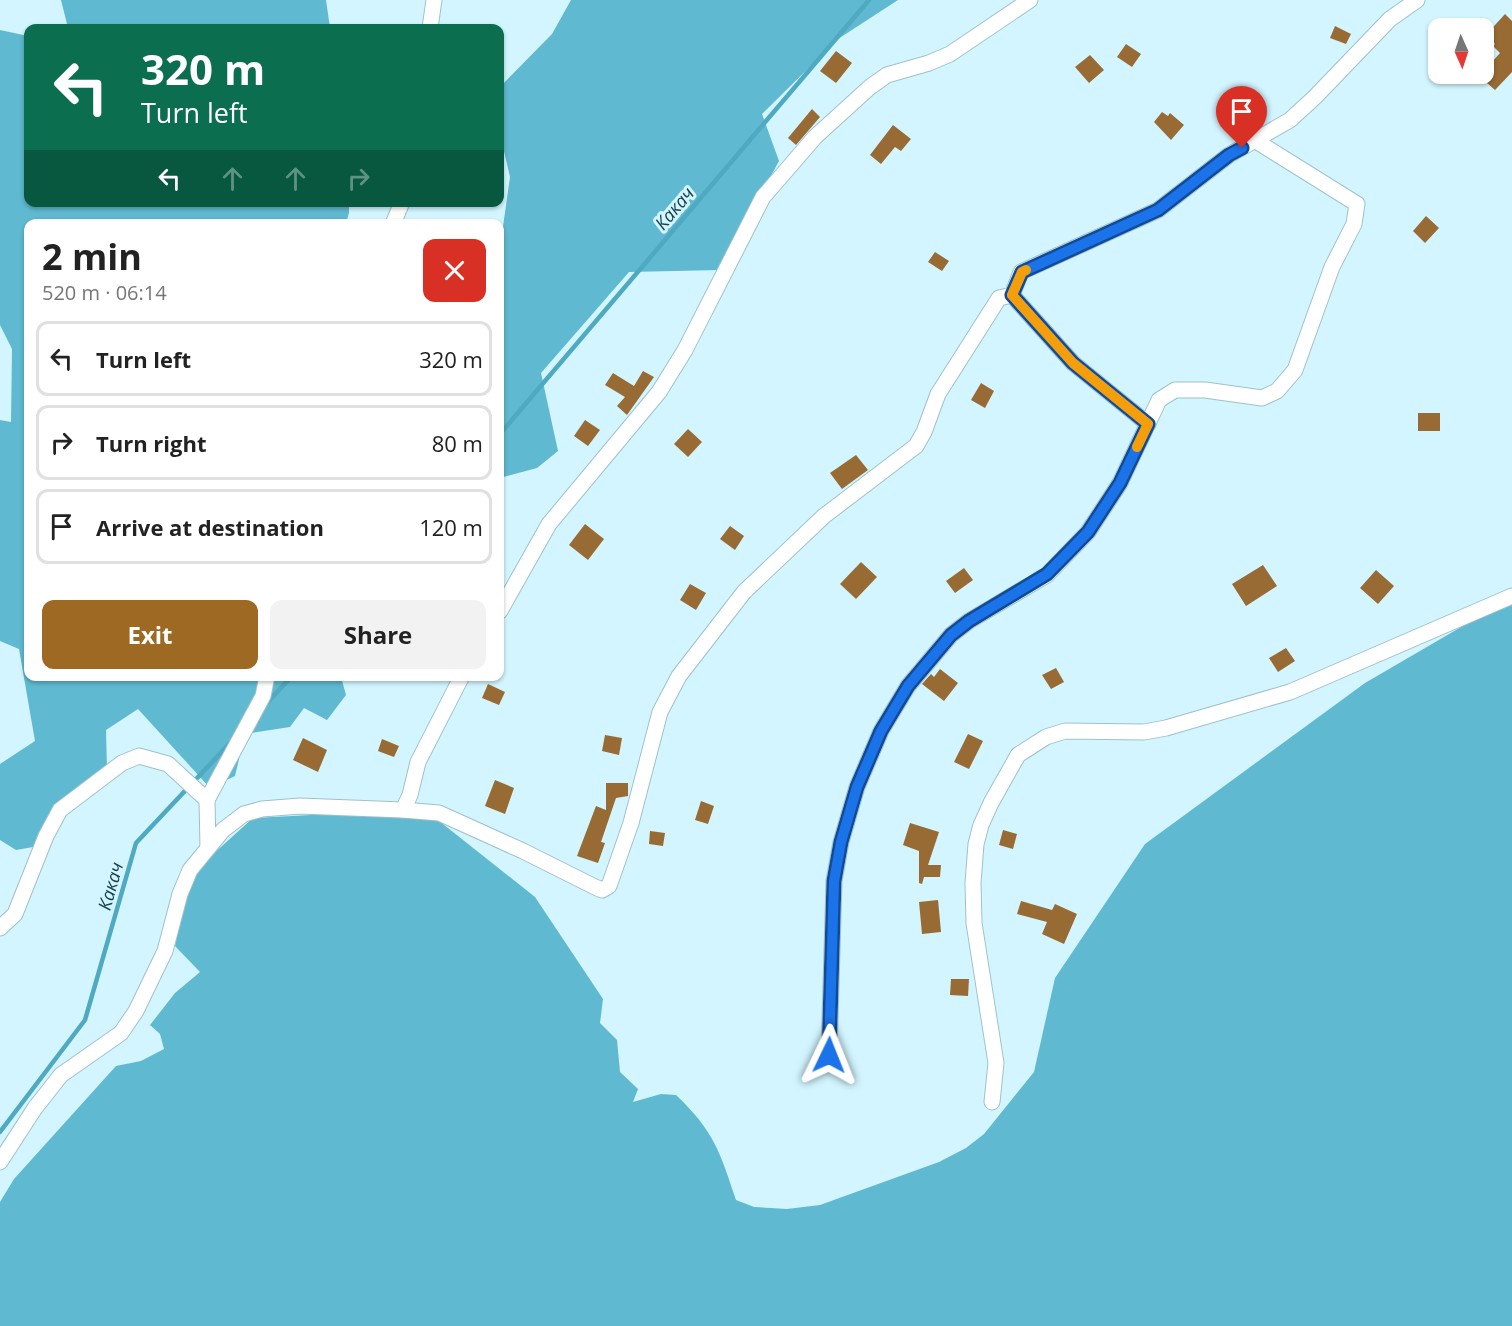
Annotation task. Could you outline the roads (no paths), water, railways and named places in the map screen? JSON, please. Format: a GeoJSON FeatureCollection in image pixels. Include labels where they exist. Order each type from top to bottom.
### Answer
{"type":"FeatureCollection","features":[{"type":"Feature","properties":{"kind":"street"},"geometry":{"type":"LineString","coordinates":[[431,24],[434,0]]}},
{"type":"Feature","properties":{"kind":"street"},"geometry":{"type":"LineString","coordinates":[[504,604],[549,524],[659,392],[685,350],[763,197],[790,166],[816,137],[870,87],[887,75],[929,63],[950,54],[1030,0]]}},
{"type":"Feature","properties":{"kind":"street"},"geometry":{"type":"LineString","coordinates":[[1012,295],[1022,272],[1158,210],[1229,155],[1290,120],[1390,19],[1417,0]]}},
{"type":"Feature","properties":{"kind":"street"},"geometry":{"type":"LineString","coordinates":[[829,1055],[836,871],[841,842],[857,787],[881,731],[908,686],[951,635],[969,621],[1047,574],[1088,532],[1120,483],[1159,400],[1175,390],[1205,390],[1262,398],[1277,390],[1295,370],[1332,267],[1354,224],[1357,204],[1256,141]]}},
{"type":"Feature","properties":{"kind":"street"},"geometry":{"type":"LineString","coordinates":[[1012,295],[1073,363],[1148,424]]}},
{"type":"Feature","properties":{"kind":"street"},"geometry":{"type":"LineString","coordinates":[[0,1162],[35,1108],[61,1075],[121,1033],[136,1011],[165,951],[180,894],[190,870],[223,830],[252,811],[300,806],[439,813],[524,851],[595,887],[602,890],[609,886],[631,823],[660,712],[679,676],[744,592],[824,516],[916,446],[939,394],[991,309],[999,298],[1012,295]]}},
{"type":"Feature","properties":{"kind":"street"},"geometry":{"type":"LineString","coordinates":[[992,1102],[996,1063],[974,923],[973,883],[976,844],[981,825],[995,794],[1018,755],[1046,737],[1065,731],[1144,732],[1166,728],[1290,692],[1512,596]]}},
{"type":"Feature","properties":{"kind":"street"},"geometry":{"type":"LineString","coordinates":[[208,848],[202,795],[250,721],[263,696],[266,681]]}},
{"type":"Feature","properties":{"kind":"street"},"geometry":{"type":"LineString","coordinates":[[403,810],[410,795],[418,762],[459,681]]}},
{"type":"Feature","properties":{"kind":"street"},"geometry":{"type":"LineString","coordinates":[[0,928],[15,914],[46,836],[60,810],[122,763],[139,756],[168,764],[202,795]]}},
{"type":"Feature","properties":{"kind":"waterway","name":"Какач"},"geometry":{"type":"LineString","coordinates":[[504,429],[869,0]]}},
{"type":"Feature","properties":{"kind":"waterway","name":"Какач"},"geometry":{"type":"LineString","coordinates":[[265,705],[287,681]]}},
{"type":"Feature","properties":{"kind":"waterway","name":"Какач"},"geometry":{"type":"LineString","coordinates":[[0,1132],[85,1020],[136,843],[231,742]]}}]}
